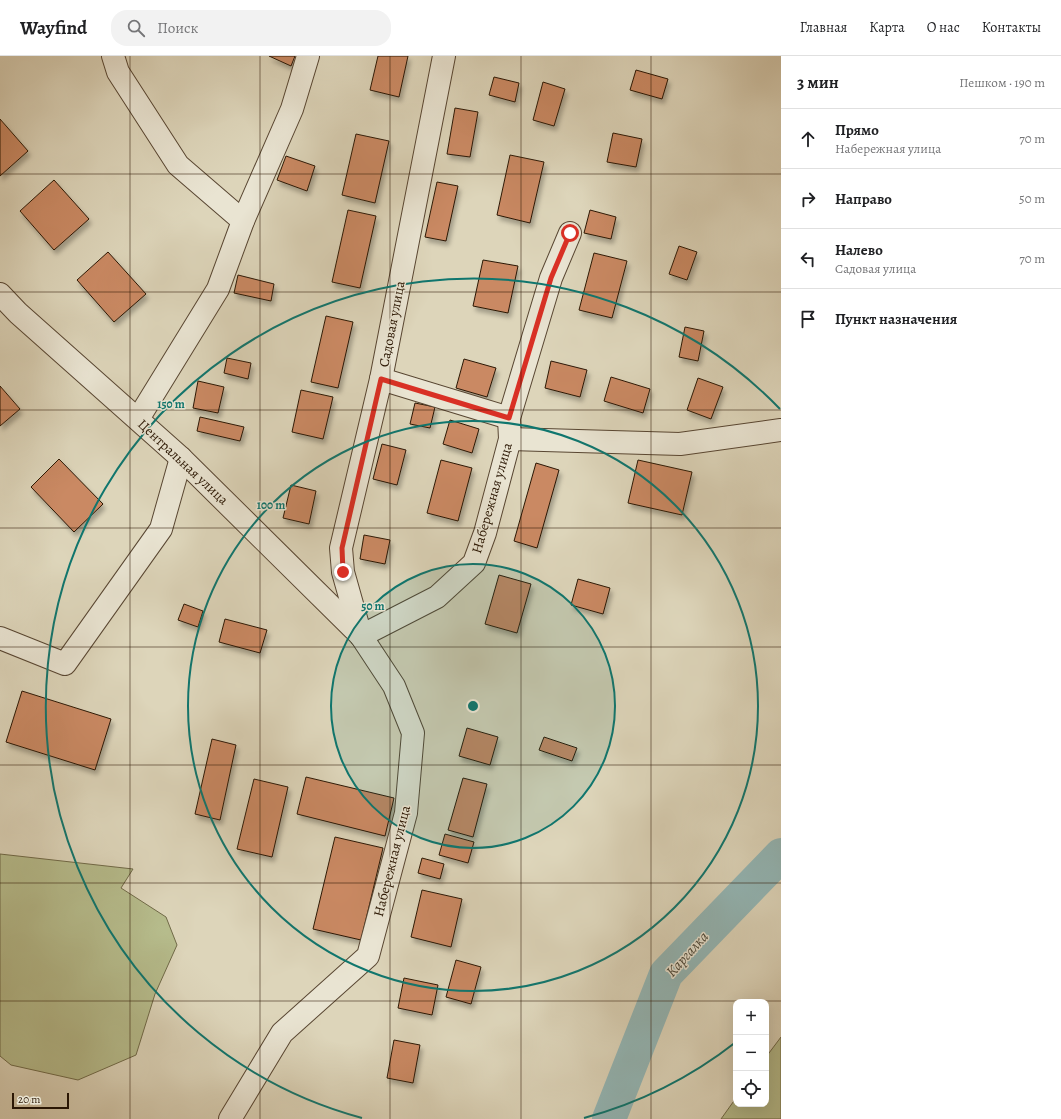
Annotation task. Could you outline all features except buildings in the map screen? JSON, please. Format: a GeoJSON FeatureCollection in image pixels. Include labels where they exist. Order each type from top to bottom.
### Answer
{"type":"FeatureCollection","features":[{"type":"Feature","properties":{"kind":"street"},"geometry":{"type":"LineString","coordinates":[[113,56],[118,72],[178,165],[243,221]]}},
{"type":"Feature","properties":{"kind":"street"},"geometry":{"type":"LineString","coordinates":[[138,419],[218,289],[243,221],[292,109],[308,56]]}},
{"type":"Feature","properties":{"kind":"street","name":"Садовая улица"},"geometry":{"type":"LineString","coordinates":[[361,636],[343,572],[342,548],[381,379],[444,56]]}},
{"type":"Feature","properties":{"kind":"street","name":"Набережная улица"},"geometry":{"type":"LineString","coordinates":[[230,1119],[282,1033],[368,956],[406,813],[413,733],[394,686],[361,636],[437,597],[474,563],[485,533],[510,428],[551,278],[570,233]]}},
{"type":"Feature","properties":{"kind":"street","name":"Центральная улица"},"geometry":{"type":"LineString","coordinates":[[0,294],[18,313],[181,458],[361,636]]}},
{"type":"Feature","properties":{"kind":"street"},"geometry":{"type":"LineString","coordinates":[[381,379],[510,428],[680,444],[781,430]]}},
{"type":"Feature","properties":{"kind":"street"},"geometry":{"type":"LineString","coordinates":[[0,638],[65,664],[161,529],[181,458]]}},
{"type":"Feature","properties":{"kind":"green space"},"geometry":{"type":"Polygon","coordinates":[[[0,854],[133,869],[121,888],[166,917],[177,945],[155,994],[136,1055],[78,1080],[11,1065],[0,1056],[0,854]]]}},
{"type":"Feature","properties":{"kind":"green space"},"geometry":{"type":"Polygon","coordinates":[[[781,1037],[781,1119],[721,1119],[733,1102],[733,1107],[769,1107],[769,1053],[781,1037]]]}},
{"type":"Feature","properties":{"kind":"waterway","name":"Каргалка"},"geometry":{"type":"LineString","coordinates":[[609,1119],[666,974],[781,855]]}},
{"type":"Feature","properties":{"kind":"route"},"geometry":{"type":"LineString","coordinates":[[343,572],[342,548],[381,379],[509,418],[551,278],[570,233]]}}]}
